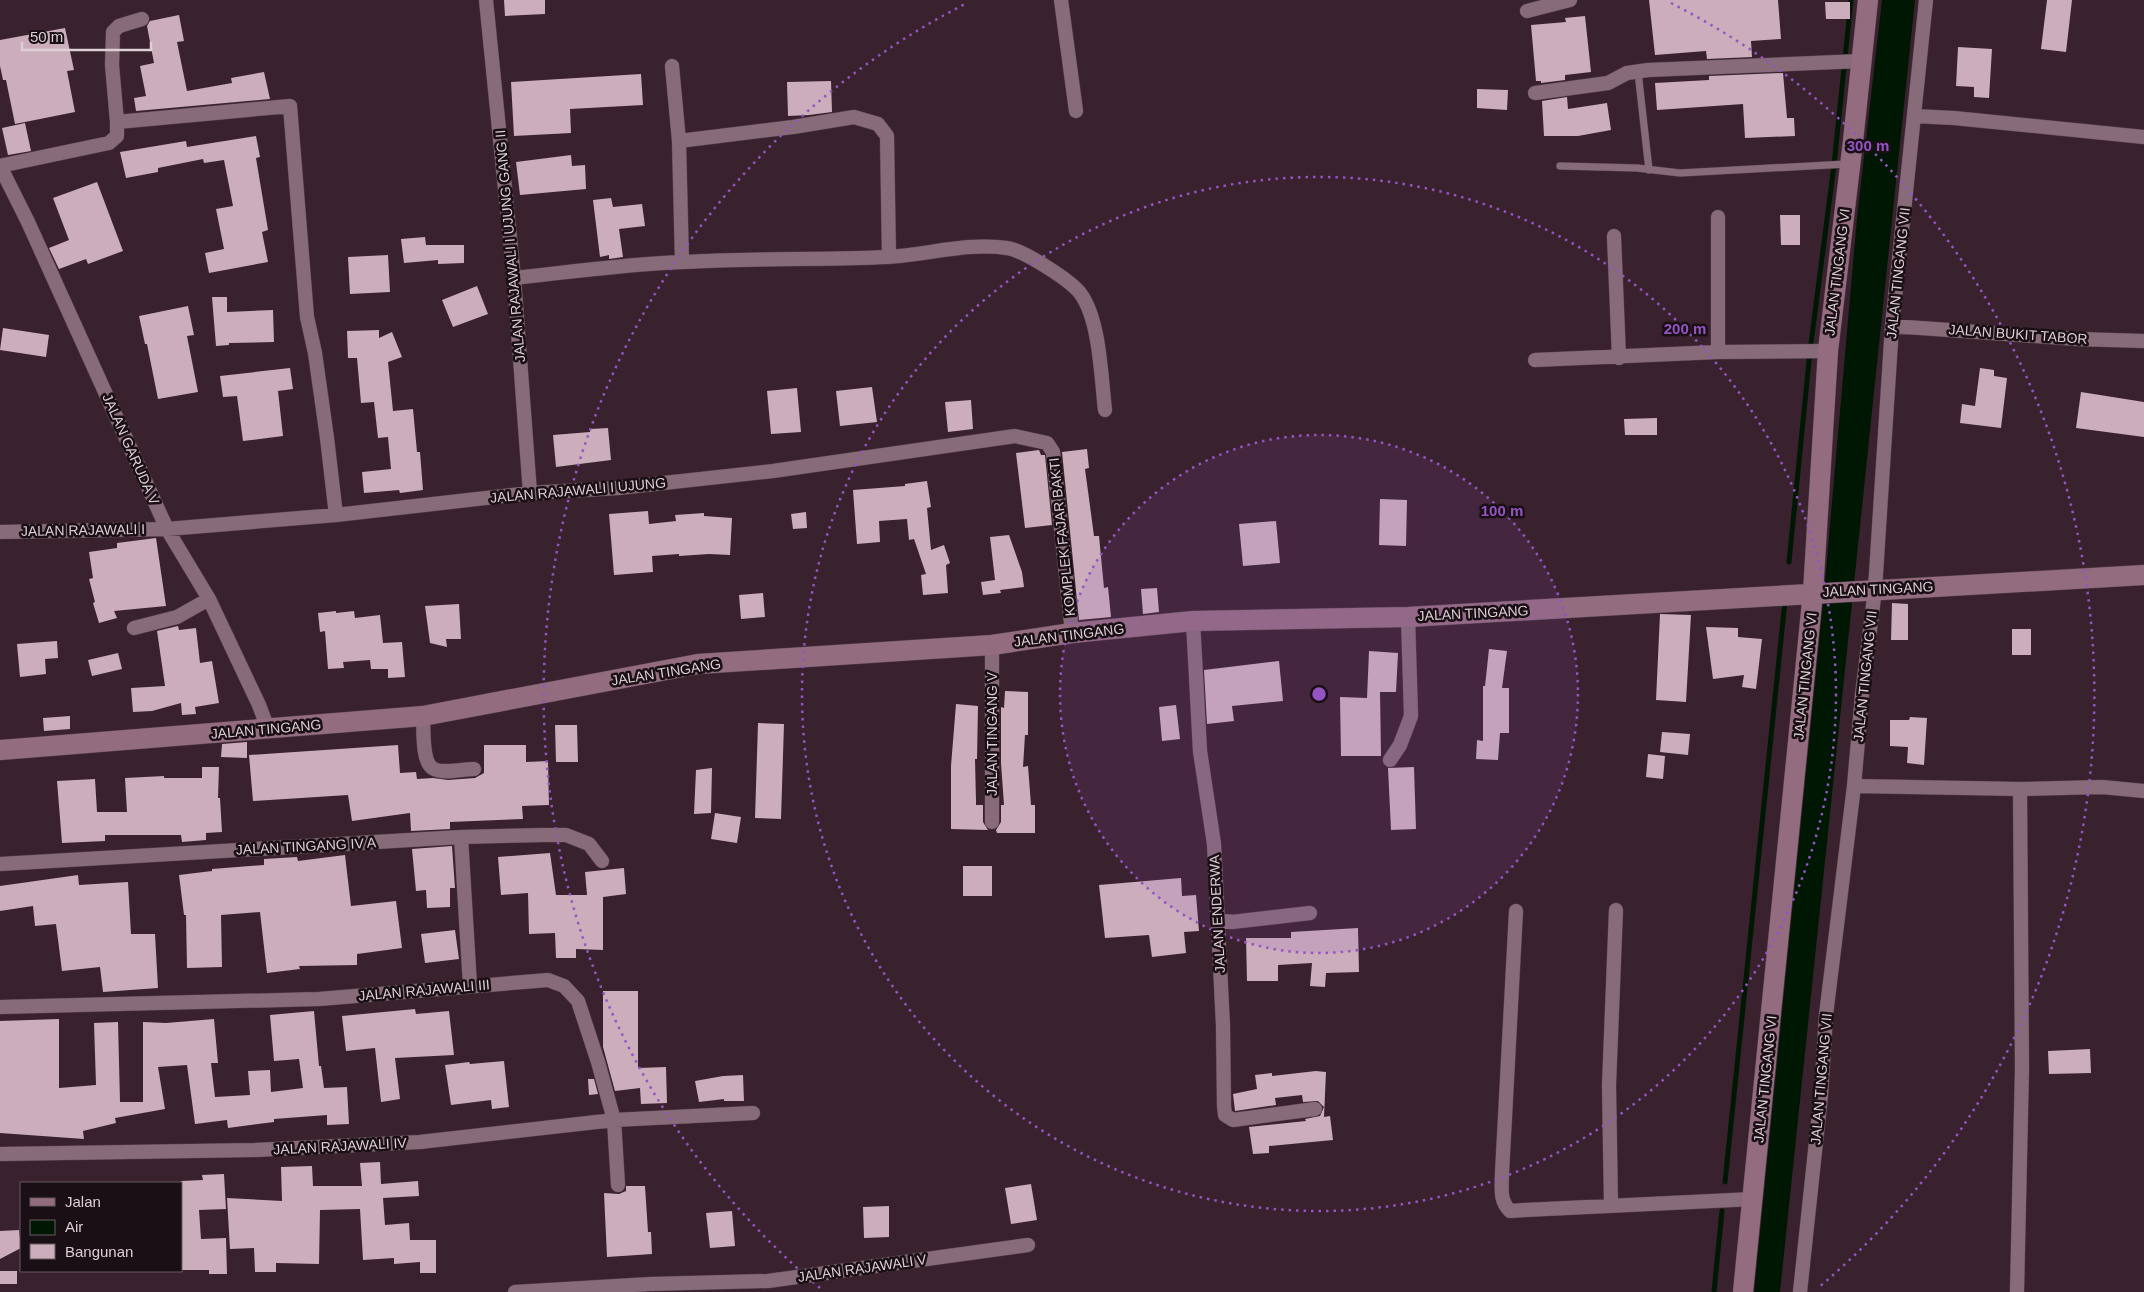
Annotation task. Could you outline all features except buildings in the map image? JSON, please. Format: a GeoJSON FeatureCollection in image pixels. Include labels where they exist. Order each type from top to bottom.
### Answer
{"type":"FeatureCollection","features":[{"type":"Feature","properties":{"kind":"main road","name":"JALAN TINGANG VI"},"geometry":{"type":"LineString","coordinates":[[1743,1292],[1819,592],[1828,351],[1868,0]]}},
{"type":"Feature","properties":{"kind":"main road","name":"JALAN TINGANG"},"geometry":{"type":"LineString","coordinates":[[0,750],[423,716],[698,664],[992,645],[1072,633],[1193,621],[1408,617],[2144,574]]}},
{"type":"Feature","properties":{"kind":"street","name":"JALAN RAJAWALI I UJUNG GANG II"},"geometry":{"type":"LineString","coordinates":[[486,0],[514,278],[530,493]]}},
{"type":"Feature","properties":{"kind":"street"},"geometry":{"type":"LineString","coordinates":[[1061,0],[1076,111]]}},
{"type":"Feature","properties":{"kind":"street"},"geometry":{"type":"LineString","coordinates":[[1527,11],[1570,0]]}},
{"type":"Feature","properties":{"kind":"street","name":"JALAN TINGANG VII"},"geometry":{"type":"LineString","coordinates":[[1800,1292],[1821,1095],[1826,1015],[1854,786],[1862,695],[1875,589],[1892,326],[1926,0]]}},
{"type":"Feature","properties":{"kind":"street"},"geometry":{"type":"LineString","coordinates":[[0,166],[109,143],[117,136],[112,65],[113,32],[119,26],[142,19]]}},
{"type":"Feature","properties":{"kind":"street"},"geometry":{"type":"LineString","coordinates":[[1535,93],[1608,83],[1627,73],[1861,61]]}},
{"type":"Feature","properties":{"kind":"street"},"geometry":{"type":"LineString","coordinates":[[672,66],[679,141],[682,262]]}},
{"type":"Feature","properties":{"kind":"street"},"geometry":{"type":"LineString","coordinates":[[117,122],[290,106],[307,318],[326,428],[336,515]]}},
{"type":"Feature","properties":{"kind":"street"},"geometry":{"type":"LineString","coordinates":[[1914,116],[1954,118],[2144,138]]}},
{"type":"Feature","properties":{"kind":"street"},"geometry":{"type":"LineString","coordinates":[[679,141],[794,127],[854,117],[878,124],[887,136],[889,257]]}},
{"type":"Feature","properties":{"kind":"street","name":"JALAN GARUDA V"},"geometry":{"type":"LineString","coordinates":[[0,166],[28,222],[166,529],[208,599],[253,691],[268,729]]}},
{"type":"Feature","properties":{"kind":"street"},"geometry":{"type":"LineString","coordinates":[[1718,217],[1718,352]]}},
{"type":"Feature","properties":{"kind":"street"},"geometry":{"type":"LineString","coordinates":[[1614,236],[1618,358]]}},
{"type":"Feature","properties":{"kind":"street"},"geometry":{"type":"LineString","coordinates":[[514,278],[682,262],[889,257],[985,246],[1009,248],[1031,257],[1049,269],[1079,291],[1089,306],[1094,322],[1105,410]]}},
{"type":"Feature","properties":{"kind":"street","name":"JALAN BUKIT TABOR"},"geometry":{"type":"LineString","coordinates":[[1892,326],[2077,339],[2144,341]]}},
{"type":"Feature","properties":{"kind":"street"},"geometry":{"type":"LineString","coordinates":[[1535,360],[1618,358],[1718,352],[1828,351]]}},
{"type":"Feature","properties":{"kind":"street","name":"KOMPLEK FAJAR BAKTI"},"geometry":{"type":"LineString","coordinates":[[987,439],[1015,436],[1037,440],[1047,443],[1053,452],[1072,633]]}},
{"type":"Feature","properties":{"kind":"street","name":"JALAN RAJAWALI I UJUNG"},"geometry":{"type":"LineString","coordinates":[[166,529],[336,515],[530,493],[618,488],[773,471],[987,439]]}},
{"type":"Feature","properties":{"kind":"street","name":"JALAN RAJAWALI I"},"geometry":{"type":"LineString","coordinates":[[0,532],[166,529]]}},
{"type":"Feature","properties":{"kind":"street"},"geometry":{"type":"LineString","coordinates":[[134,628],[177,617],[208,599]]}},
{"type":"Feature","properties":{"kind":"street"},"geometry":{"type":"LineString","coordinates":[[1390,760],[1400,745],[1411,716],[1408,617]]}},
{"type":"Feature","properties":{"kind":"street","name":"JALAN ENDERWA"},"geometry":{"type":"LineString","coordinates":[[1193,621],[1200,751],[1214,844],[1225,1115],[1233,1120],[1315,1109]]}},
{"type":"Feature","properties":{"kind":"street","name":"JALAN TINGANG V"},"geometry":{"type":"LineString","coordinates":[[992,645],[992,822]]}},
{"type":"Feature","properties":{"kind":"street"},"geometry":{"type":"LineString","coordinates":[[423,716],[425,754],[428,764],[434,770],[443,771],[474,769]]}},
{"type":"Feature","properties":{"kind":"street"},"geometry":{"type":"LineString","coordinates":[[1854,786],[2020,789],[2102,787],[2144,791]]}},
{"type":"Feature","properties":{"kind":"street"},"geometry":{"type":"LineString","coordinates":[[2017,1292],[2022,1068],[2020,789]]}},
{"type":"Feature","properties":{"kind":"street","name":"JALAN TINGANG IV A"},"geometry":{"type":"LineString","coordinates":[[0,864],[461,837],[566,835],[589,844],[602,861]]}},
{"type":"Feature","properties":{"kind":"street"},"geometry":{"type":"LineString","coordinates":[[461,837],[470,986]]}},
{"type":"Feature","properties":{"kind":"street"},"geometry":{"type":"LineString","coordinates":[[1611,1205],[1609,1085],[1616,910]]}},
{"type":"Feature","properties":{"kind":"street"},"geometry":{"type":"LineString","coordinates":[[1516,911],[1501,1194],[1504,1204],[1510,1210],[1753,1199]]}},
{"type":"Feature","properties":{"kind":"street"},"geometry":{"type":"LineString","coordinates":[[1218,920],[1232,922],[1310,913]]}},
{"type":"Feature","properties":{"kind":"street","name":"JALAN RAJAWALI III"},"geometry":{"type":"LineString","coordinates":[[0,1007],[319,999],[548,980],[564,986],[578,1001],[614,1120]]}},
{"type":"Feature","properties":{"kind":"street"},"geometry":{"type":"LineString","coordinates":[[618,1185],[614,1120],[752,1113]]}},
{"type":"Feature","properties":{"kind":"street","name":"JALAN RAJAWALI IV"},"geometry":{"type":"LineString","coordinates":[[0,1154],[255,1150],[420,1142],[614,1120]]}},
{"type":"Feature","properties":{"kind":"street","name":"JALAN RAJAWALI V"},"geometry":{"type":"LineString","coordinates":[[515,1292],[650,1284],[768,1281],[1028,1245]]}},
{"type":"Feature","properties":{"kind":"lane"},"geometry":{"type":"LineString","coordinates":[[1638,72],[1649,170]]}},
{"type":"Feature","properties":{"kind":"lane"},"geometry":{"type":"LineString","coordinates":[[1560,166],[1637,168],[1680,173],[1850,164]]}},
{"type":"Feature","properties":{"kind":"water"},"geometry":{"type":"Polygon","coordinates":[[[1882,0],[1915,0],[1780,1292],[1754,1292],[1825,582],[1857,218],[1882,0]]]}},
{"type":"Feature","properties":{"kind":"waterway"},"geometry":{"type":"LineString","coordinates":[[1789,562],[1810,351],[1834,165],[1851,0]]}},
{"type":"Feature","properties":{"kind":"waterway"},"geometry":{"type":"LineString","coordinates":[[1725,1182],[1785,601]]}},
{"type":"Feature","properties":{"kind":"waterway"},"geometry":{"type":"LineString","coordinates":[[1714,1292],[1722,1211]]}}]}
